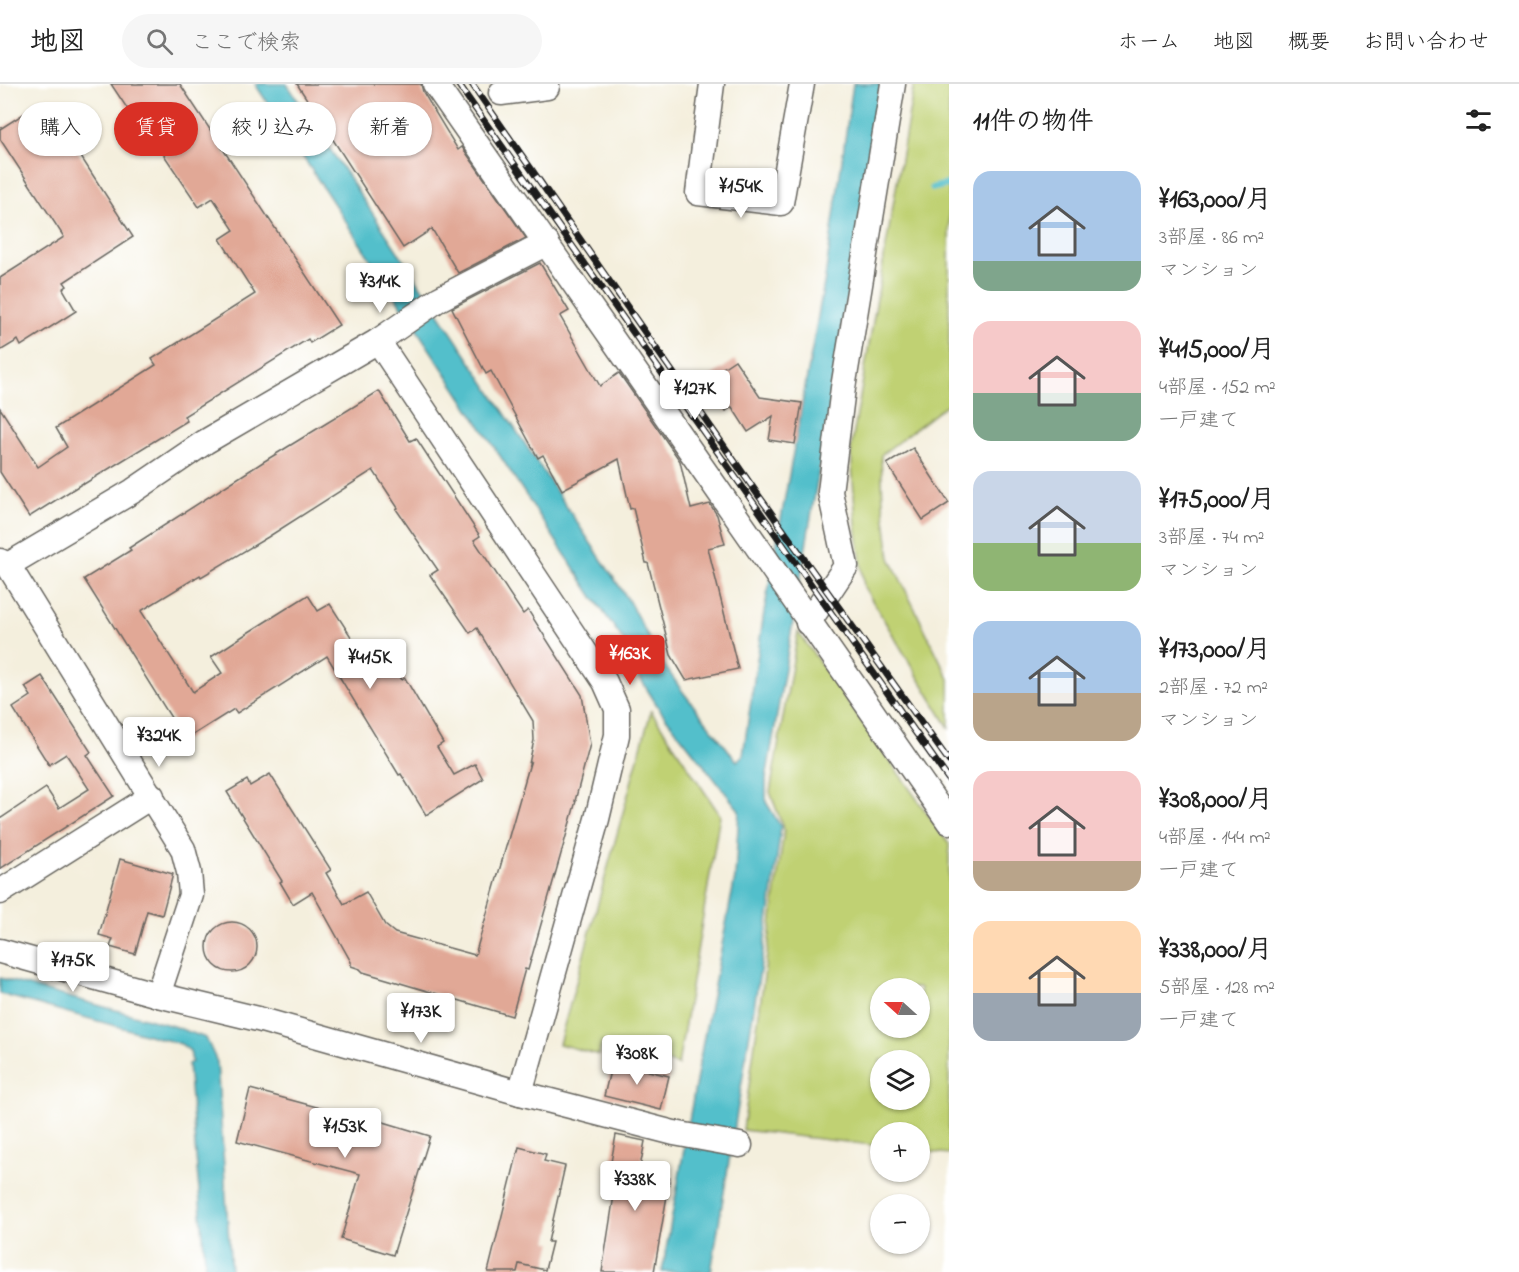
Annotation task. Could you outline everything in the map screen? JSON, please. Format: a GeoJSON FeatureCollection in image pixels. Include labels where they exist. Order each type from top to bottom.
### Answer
{"type":"FeatureCollection","features":[{"type":"Feature","properties":{"kind":"street"},"geometry":{"type":"LineString","coordinates":[[435,84],[808,623],[949,822]]}},
{"type":"Feature","properties":{"kind":"street"},"geometry":{"type":"LineString","coordinates":[[501,93],[547,87],[547,84]]}},
{"type":"Feature","properties":{"kind":"street"},"geometry":{"type":"LineString","coordinates":[[712,84],[698,193],[781,203],[802,84]]}},
{"type":"Feature","properties":{"kind":"street"},"geometry":{"type":"LineString","coordinates":[[808,623],[846,567],[830,492],[843,388],[893,84]]}},
{"type":"Feature","properties":{"kind":"street"},"geometry":{"type":"LineString","coordinates":[[158,995],[190,895],[189,872],[183,849],[152,796],[4,563],[132,491],[205,442],[378,341],[439,300],[547,243]]}},
{"type":"Feature","properties":{"kind":"street"},"geometry":{"type":"LineString","coordinates":[[378,341],[605,682],[617,709],[617,735],[597,819],[520,1094]]}},
{"type":"Feature","properties":{"kind":"street"},"geometry":{"type":"LineString","coordinates":[[0,891],[152,796]]}},
{"type":"Feature","properties":{"kind":"street"},"geometry":{"type":"LineString","coordinates":[[0,951],[158,995],[258,1019],[520,1094],[674,1133],[740,1145]]}},
{"type":"Feature","properties":{"kind":"green space"},"geometry":{"type":"Polygon","coordinates":[[[914,84],[949,84],[949,403],[881,455],[883,503],[890,558],[949,679],[949,728],[864,587],[856,525],[851,449],[914,84]]]}},
{"type":"Feature","properties":{"kind":"green space"},"geometry":{"type":"Polygon","coordinates":[[[798,632],[949,844],[949,1154],[930,1152],[930,1122],[870,1122],[870,1145],[743,1130],[784,830],[770,792],[798,632]]]}},
{"type":"Feature","properties":{"kind":"green space"},"geometry":{"type":"Polygon","coordinates":[[[651,711],[720,815],[678,1065],[602,1042],[599,1055],[559,1044],[651,711]]]}},
{"type":"Feature","properties":{"kind":"water"},"geometry":{"type":"Polygon","coordinates":[[[255,84],[287,84],[299,102],[267,102],[255,84]]]}},
{"type":"Feature","properties":{"kind":"water"},"geometry":{"type":"Polygon","coordinates":[[[853,84],[881,84],[831,400],[766,779],[766,802],[781,827],[771,903],[711,1272],[662,1272],[735,878],[739,810],[660,710],[635,670],[626,644],[302,156],[335,156],[627,598],[662,662],[737,761],[743,755],[764,612],[825,278],[853,84]]]}},
{"type":"Feature","properties":{"kind":"water"},"geometry":{"type":"Polygon","coordinates":[[[0,978],[173,1026],[206,1038],[217,1062],[231,1272],[206,1272],[188,1064],[192,1062],[190,1051],[181,1044],[0,994],[0,978]]]}},
{"type":"Feature","properties":{"kind":"building"},"geometry":{"type":"Polygon","coordinates":[[[111,84],[180,84],[192,102],[123,102],[111,84]]]}},
{"type":"Feature","properties":{"kind":"building"},"geometry":{"type":"Polygon","coordinates":[[[297,84],[421,84],[429,102],[348,102],[348,156],[432,156],[432,107],[458,150],[462,147],[526,238],[458,273],[432,229],[403,248],[336,144],[336,102],[309,102],[297,84]]]}},
{"type":"Feature","properties":{"kind":"building"},"geometry":{"type":"Polygon","coordinates":[[[198,111],[210,129],[210,156],[228,156],[339,325],[310,343],[308,339],[184,416],[187,421],[29,517],[0,472],[0,408],[38,467],[67,447],[56,428],[156,365],[152,359],[255,294],[220,239],[234,230],[213,198],[199,207],[165,156],[198,156],[198,111]]]}},
{"type":"Feature","properties":{"kind":"building"},"geometry":{"type":"Polygon","coordinates":[[[18,117],[18,156],[80,156],[133,237],[64,282],[67,286],[63,289],[76,311],[21,346],[18,340],[0,351],[0,278],[64,237],[0,139],[0,129],[18,117]]]}},
{"type":"Feature","properties":{"kind":"building"},"geometry":{"type":"Polygon","coordinates":[[[540,263],[569,311],[560,316],[600,386],[619,373],[680,461],[691,509],[710,504],[717,515],[725,544],[708,548],[738,669],[686,680],[671,655],[633,508],[630,509],[619,459],[562,490],[543,455],[538,458],[491,371],[486,374],[452,308],[540,263]]]}},
{"type":"Feature","properties":{"kind":"building"},"geometry":{"type":"Polygon","coordinates":[[[735,360],[760,397],[802,403],[795,444],[769,440],[773,416],[748,432],[732,407],[726,411],[705,380],[735,360]]]}},
{"type":"Feature","properties":{"kind":"building"},"geometry":{"type":"Polygon","coordinates":[[[379,391],[410,441],[416,438],[480,536],[474,540],[523,614],[528,610],[582,695],[590,744],[528,970],[525,969],[512,1016],[363,972],[351,966],[351,962],[312,892],[293,904],[280,882],[282,881],[227,792],[247,780],[250,786],[270,774],[331,870],[326,873],[344,904],[366,892],[385,925],[395,933],[475,955],[530,763],[534,740],[533,721],[477,628],[470,633],[430,575],[438,570],[396,509],[398,508],[373,470],[268,537],[141,611],[193,692],[222,673],[211,657],[249,632],[308,595],[318,611],[330,604],[366,660],[383,649],[402,680],[405,678],[443,743],[437,747],[454,775],[475,764],[483,779],[426,815],[327,656],[237,713],[234,709],[185,740],[84,579],[263,462],[379,391]]]}},
{"type":"Feature","properties":{"kind":"building"},"geometry":{"type":"Polygon","coordinates":[[[913,448],[949,503],[923,520],[887,464],[913,448]]]}},
{"type":"Feature","properties":{"kind":"building"},"geometry":{"type":"Polygon","coordinates":[[[42,676],[91,752],[87,755],[114,796],[0,869],[0,819],[46,788],[59,808],[89,789],[66,754],[49,765],[13,708],[31,696],[25,687],[42,676]]]}},
{"type":"Feature","properties":{"kind":"building"},"geometry":{"type":"Polygon","coordinates":[[[120,859],[173,874],[162,915],[147,911],[135,954],[110,947],[113,939],[99,935],[120,859]]]}},
{"type":"Feature","properties":{"kind":"building"},"geometry":{"type":"Polygon","coordinates":[[[232,922],[250,929],[257,947],[250,965],[232,972],[214,965],[207,947],[214,929],[232,922]]]}},
{"type":"Feature","properties":{"kind":"building"},"geometry":{"type":"Polygon","coordinates":[[[612,1062],[669,1076],[661,1110],[604,1096],[612,1062]]]}},
{"type":"Feature","properties":{"kind":"building"},"geometry":{"type":"Polygon","coordinates":[[[250,1089],[376,1123],[377,1120],[430,1136],[393,1255],[341,1239],[360,1174],[237,1141],[250,1089]]]}},
{"type":"Feature","properties":{"kind":"building"},"geometry":{"type":"Polygon","coordinates":[[[616,1135],[645,1141],[639,1173],[670,1178],[654,1272],[602,1272],[619,1163],[611,1162],[616,1135]]]}},
{"type":"Feature","properties":{"kind":"building"},"geometry":{"type":"Polygon","coordinates":[[[519,1147],[546,1154],[544,1161],[565,1166],[548,1242],[552,1242],[545,1270],[519,1264],[517,1272],[488,1272],[519,1147]]]}},
{"type":"Feature","properties":{"kind":"waterway"},"geometry":{"type":"LineString","coordinates":[[933,188],[949,184]]}},
{"type":"Feature","properties":{"kind":"railway"},"geometry":{"type":"LineString","coordinates":[[458,84],[949,780]]}},
{"type":"Feature","properties":{"kind":"railway"},"geometry":{"type":"LineString","coordinates":[[472,84],[756,492],[949,761]]}}]}
